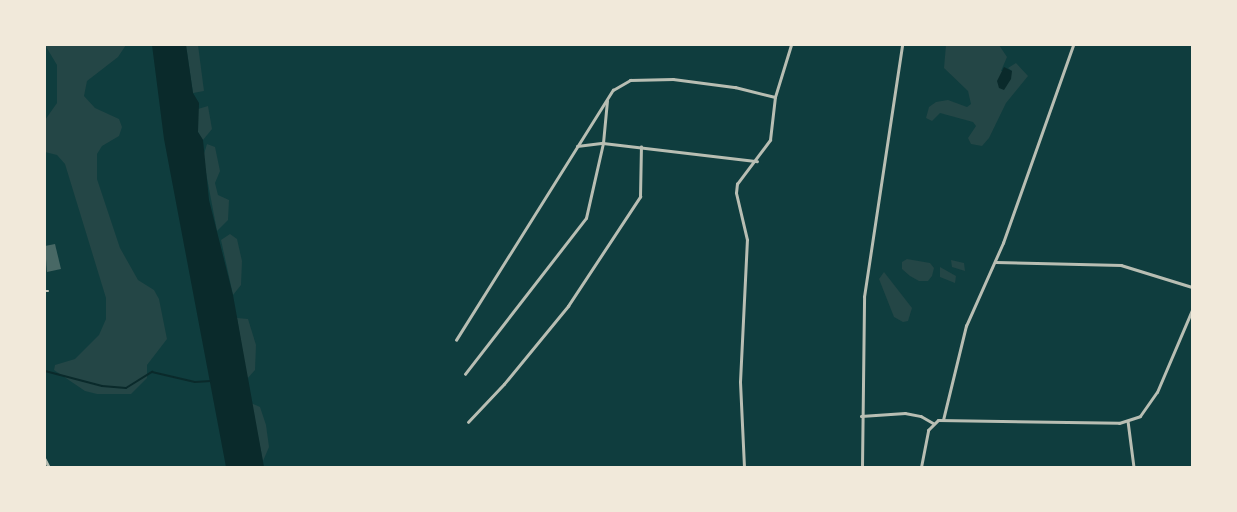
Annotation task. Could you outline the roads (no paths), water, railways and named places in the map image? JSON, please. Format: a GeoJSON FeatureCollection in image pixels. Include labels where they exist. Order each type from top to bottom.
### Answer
{"type":"FeatureCollection","features":[{"type":"Feature","properties":{"kind":"street"},"geometry":{"type":"LineString","coordinates":[[744,467],[740,382],[747,240],[736,192],[737,184],[757,161],[770,140],[775,97],[791,45]]}},
{"type":"Feature","properties":{"kind":"street"},"geometry":{"type":"LineString","coordinates":[[862,467],[861,416],[864,297],[902,45]]}},
{"type":"Feature","properties":{"kind":"street"},"geometry":{"type":"LineString","coordinates":[[943,420],[966,326],[996,262],[1073,45]]}},
{"type":"Feature","properties":{"kind":"street"},"geometry":{"type":"LineString","coordinates":[[456,340],[613,90],[630,80],[664,79],[735,87],[775,97]]}},
{"type":"Feature","properties":{"kind":"street"},"geometry":{"type":"LineString","coordinates":[[465,374],[586,218],[603,143],[607,99]]}},
{"type":"Feature","properties":{"kind":"street"},"geometry":{"type":"LineString","coordinates":[[577,146],[603,143],[757,161]]}},
{"type":"Feature","properties":{"kind":"street"},"geometry":{"type":"LineString","coordinates":[[468,422],[504,384],[562,313],[640,197],[641,147]]}},
{"type":"Feature","properties":{"kind":"street"},"geometry":{"type":"LineString","coordinates":[[996,262],[1122,265],[1192,287]]}},
{"type":"Feature","properties":{"kind":"street"},"geometry":{"type":"LineString","coordinates":[[861,416],[905,412],[921,416],[933,423],[943,420],[1128,421],[1149,407],[1192,310]]}},
{"type":"Feature","properties":{"kind":"street"},"geometry":{"type":"LineString","coordinates":[[1128,421],[1134,467]]}},
{"type":"Feature","properties":{"kind":"street"},"geometry":{"type":"LineString","coordinates":[[921,467],[933,423]]}},
{"type":"Feature","properties":{"kind":"street"},"geometry":{"type":"LineString","coordinates":[[45,459],[49,467]]}},
{"type":"Feature","properties":{"kind":"waterway"},"geometry":{"type":"LineString","coordinates":[[45,371],[102,386],[126,388],[152,372],[195,382],[211,381]]}}]}
